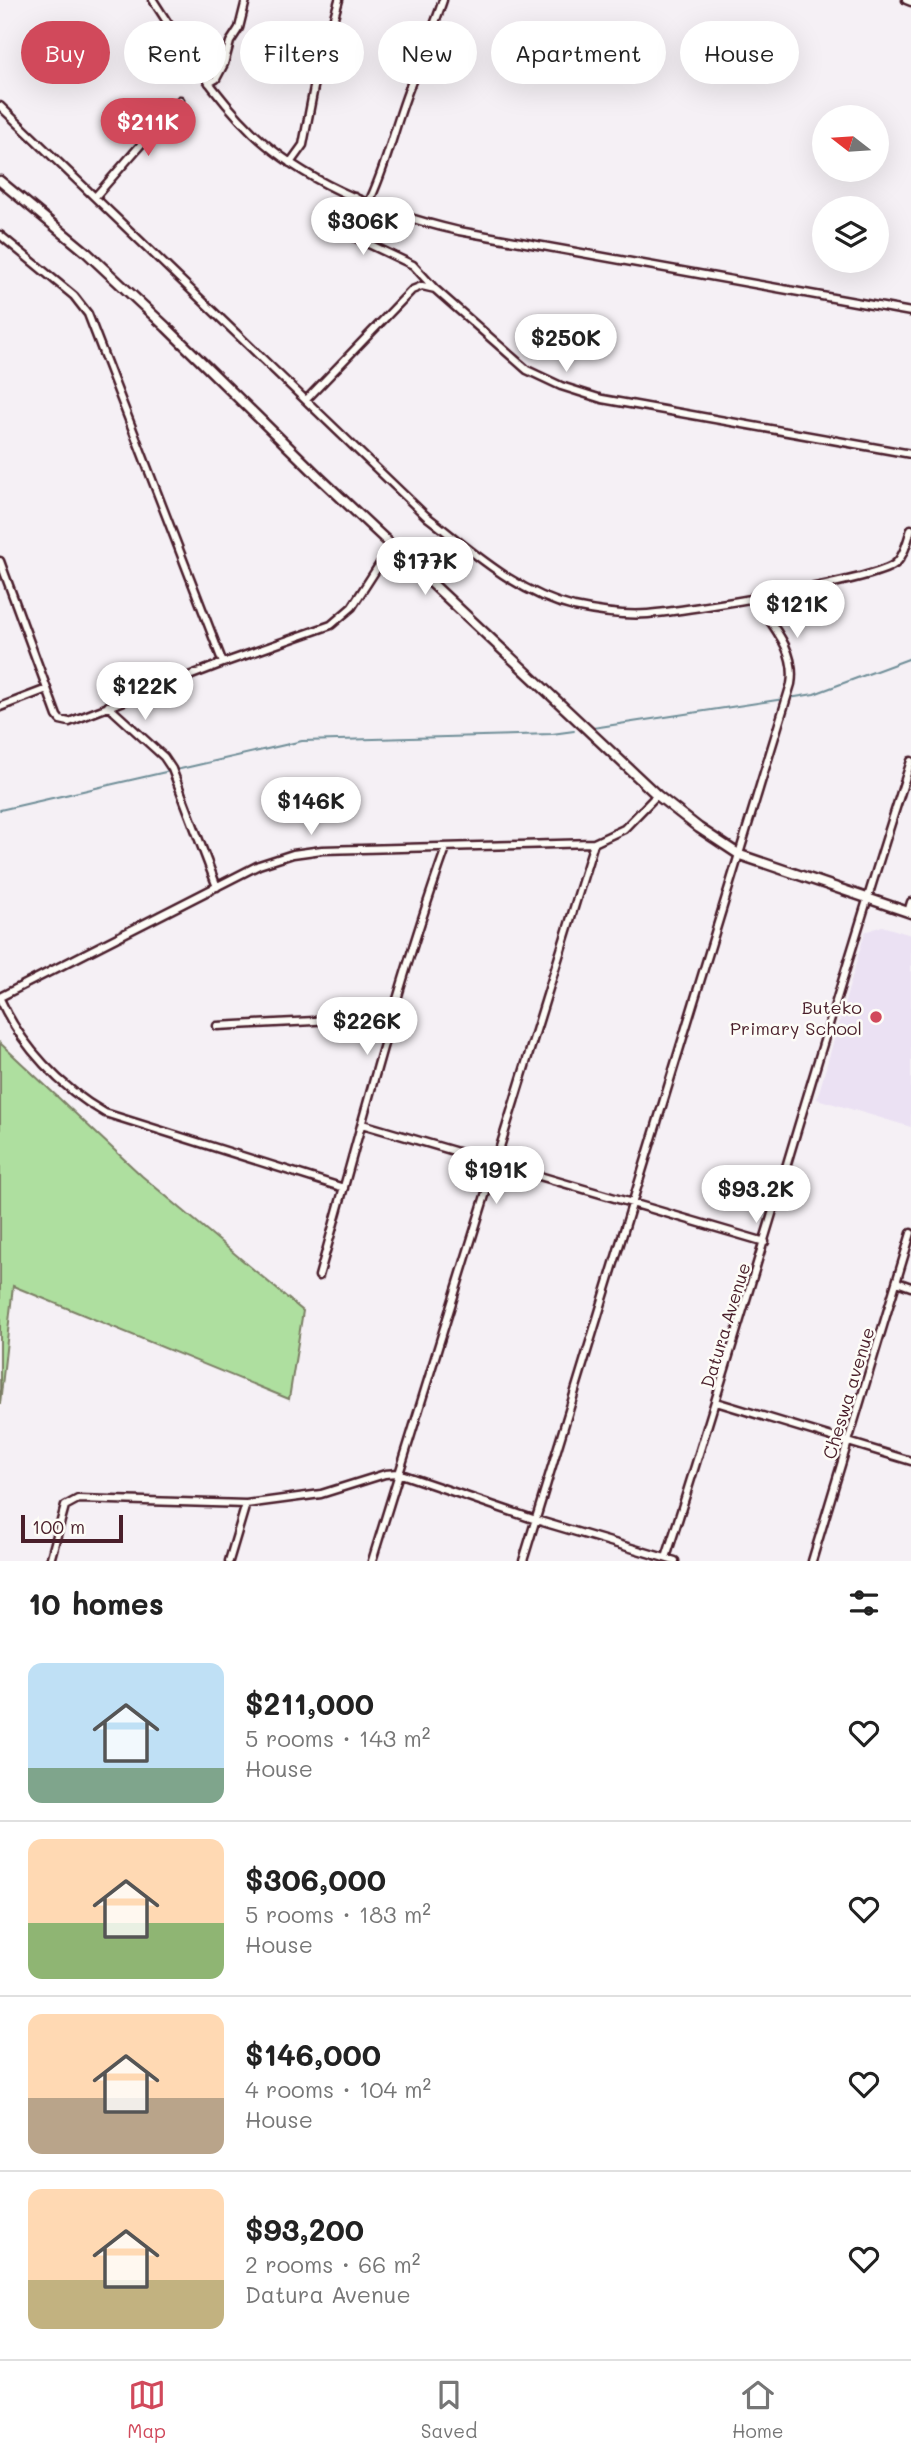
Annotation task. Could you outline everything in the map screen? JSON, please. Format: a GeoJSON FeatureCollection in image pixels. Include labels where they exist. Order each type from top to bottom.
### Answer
{"type":"FeatureCollection","features":[{"type":"Feature","properties":{"kind":"main road"},"geometry":{"type":"LineString","coordinates":[[0,181],[86,253],[166,327],[391,545],[657,795],[699,828],[740,855],[909,913]]}},
{"type":"Feature","properties":{"kind":"street"},"geometry":{"type":"LineString","coordinates":[[153,0],[167,21]]}},
{"type":"Feature","properties":{"kind":"street"},"geometry":{"type":"LineString","coordinates":[[226,57],[239,27],[246,0]]}},
{"type":"Feature","properties":{"kind":"street"},"geometry":{"type":"LineString","coordinates":[[290,163],[303,145],[315,82],[339,0]]}},
{"type":"Feature","properties":{"kind":"street"},"geometry":{"type":"LineString","coordinates":[[368,204],[379,183],[406,98],[443,0]]}},
{"type":"Feature","properties":{"kind":"street"},"geometry":{"type":"LineString","coordinates":[[210,84],[251,131],[290,163],[326,184],[402,217],[459,231],[911,313]]}},
{"type":"Feature","properties":{"kind":"street"},"geometry":{"type":"LineString","coordinates":[[95,197],[180,100]]}},
{"type":"Feature","properties":{"kind":"street"},"geometry":{"type":"LineString","coordinates":[[0,106],[426,516],[500,573],[530,590],[574,607],[632,614],[682,609],[852,579],[888,568],[900,558],[911,529]]}},
{"type":"Feature","properties":{"kind":"street"},"geometry":{"type":"LineString","coordinates":[[355,197],[350,230],[352,236],[413,265],[435,289],[527,370],[561,386],[603,399],[911,454]]}},
{"type":"Feature","properties":{"kind":"street"},"geometry":{"type":"LineString","coordinates":[[0,235],[74,296],[88,314],[223,663]]}},
{"type":"Feature","properties":{"kind":"street"},"geometry":{"type":"LineString","coordinates":[[306,400],[412,290],[422,286],[435,289]]}},
{"type":"Feature","properties":{"kind":"street"},"geometry":{"type":"LineString","coordinates":[[0,561],[57,716],[64,721],[76,720],[223,663],[313,633],[341,618],[352,607],[391,545]]}},
{"type":"Feature","properties":{"kind":"street"},"geometry":{"type":"LineString","coordinates":[[523,1561],[787,698],[793,671],[792,660],[784,643],[753,597]]}},
{"type":"Feature","properties":{"kind":"street"},"geometry":{"type":"LineString","coordinates":[[0,707],[47,689]]}},
{"type":"Feature","properties":{"kind":"street"},"geometry":{"type":"LineString","coordinates":[[108,706],[164,757],[172,769],[217,887]]}},
{"type":"Feature","properties":{"kind":"street","name":"Datura Avenue"},"geometry":{"type":"LineString","coordinates":[[666,1558],[765,1242],[866,898],[911,761]]}},
{"type":"Feature","properties":{"kind":"street"},"geometry":{"type":"LineString","coordinates":[[344,1188],[105,1113],[81,1099],[30,1049],[7,1016],[0,998],[259,865],[293,853],[594,843],[624,829],[657,795]]}},
{"type":"Feature","properties":{"kind":"street"},"geometry":{"type":"LineString","coordinates":[[372,1561],[594,843]]}},
{"type":"Feature","properties":{"kind":"street"},"geometry":{"type":"LineString","coordinates":[[319,1276],[392,1017],[446,848]]}},
{"type":"Feature","properties":{"kind":"street"},"geometry":{"type":"LineString","coordinates":[[909,913],[911,902]]}},
{"type":"Feature","properties":{"kind":"street"},"geometry":{"type":"LineString","coordinates":[[218,1026],[392,1017]]}},
{"type":"Feature","properties":{"kind":"street"},"geometry":{"type":"LineString","coordinates":[[362,1124],[765,1242]]}},
{"type":"Feature","properties":{"kind":"street","name":"Cheswa avenue"},"geometry":{"type":"LineString","coordinates":[[812,1561],[911,1233]]}},
{"type":"Feature","properties":{"kind":"street"},"geometry":{"type":"LineString","coordinates":[[897,1282],[911,1287]]}},
{"type":"Feature","properties":{"kind":"street"},"geometry":{"type":"LineString","coordinates":[[716,1402],[911,1461]]}},
{"type":"Feature","properties":{"kind":"street"},"geometry":{"type":"LineString","coordinates":[[50,1561],[65,1506],[78,1499],[246,1504],[321,1493],[385,1474],[398,1473],[536,1520],[675,1561]]}},
{"type":"Feature","properties":{"kind":"street"},"geometry":{"type":"LineString","coordinates":[[229,1561],[246,1504]]}},
{"type":"Feature","properties":{"kind":"shaded area","name":"Buteko Primary School"},"geometry":{"type":"Polygon","coordinates":[[[882,926],[911,935],[911,1127],[817,1099],[865,932],[882,926]]]}},
{"type":"Feature","properties":{"kind":"green space"},"geometry":{"type":"Polygon","coordinates":[[[0,1043],[142,1176],[303,1311],[289,1399],[13,1286],[0,1404],[0,1043]]]}},
{"type":"Feature","properties":{"kind":"waterway"},"geometry":{"type":"LineString","coordinates":[[789,698],[814,694],[911,658]]}},
{"type":"Feature","properties":{"kind":"waterway"},"geometry":{"type":"LineString","coordinates":[[593,728],[784,699]]}},
{"type":"Feature","properties":{"kind":"waterway"},"geometry":{"type":"LineString","coordinates":[[176,770],[302,741],[552,734],[574,731]]}},
{"type":"Feature","properties":{"kind":"waterway"},"geometry":{"type":"LineString","coordinates":[[0,810],[170,771]]}},
{"type":"Feature","properties":{"kind":"place","name":"Buteko Primary School"},"geometry":{"type":"Point","coordinates":[876,1017]}}]}
